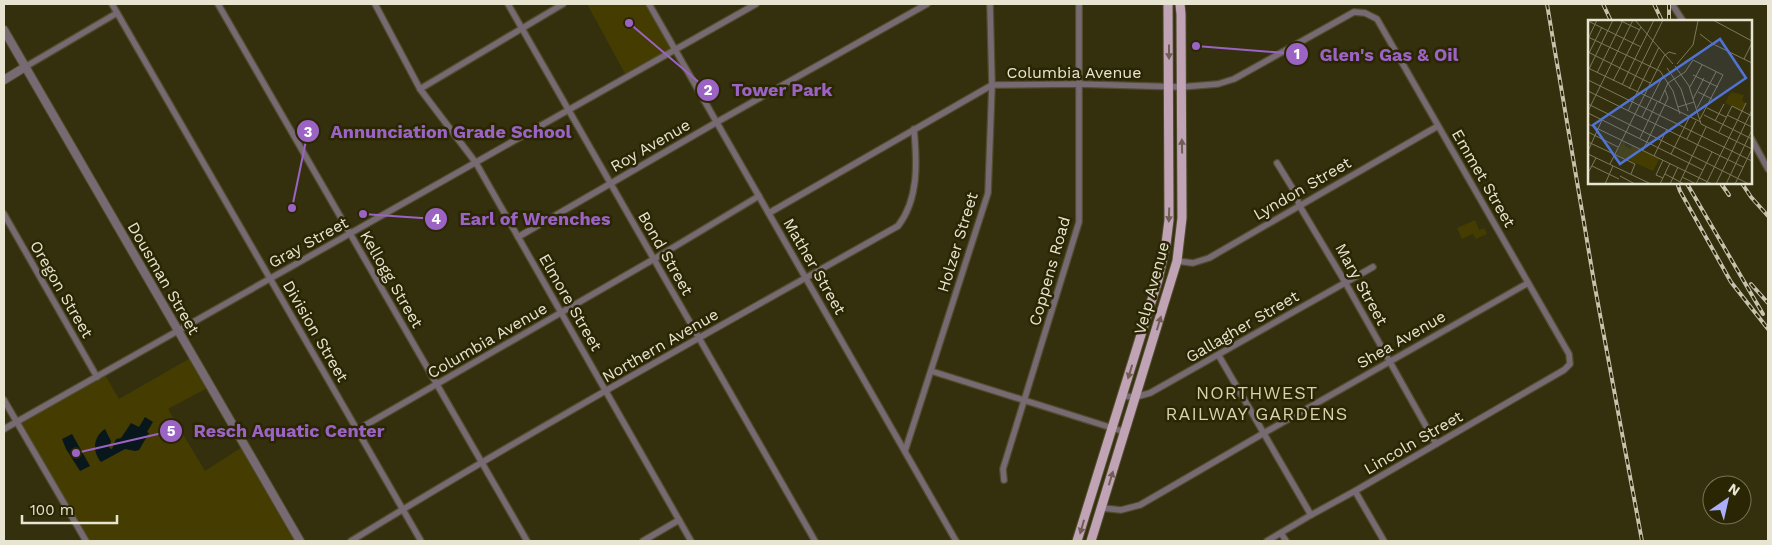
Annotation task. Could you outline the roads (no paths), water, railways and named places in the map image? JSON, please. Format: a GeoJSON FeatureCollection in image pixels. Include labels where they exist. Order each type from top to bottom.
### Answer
{"type":"FeatureCollection","features":[{"type":"Feature","properties":{"kind":"main road","name":"Velp Avenue"},"geometry":{"type":"LineString","coordinates":[[1078,541],[1158,280],[1167,236],[1169,208],[1168,4]]}},
{"type":"Feature","properties":{"kind":"main road","name":"Velp Avenue"},"geometry":{"type":"LineString","coordinates":[[1091,541],[1177,261],[1182,218],[1181,4]]}},
{"type":"Feature","properties":{"kind":"street","name":"Division Street"},"geometry":{"type":"LineString","coordinates":[[112,4],[421,541]]}},
{"type":"Feature","properties":{"kind":"street","name":"Kellogg Street"},"geometry":{"type":"LineString","coordinates":[[218,4],[527,541]]}},
{"type":"Feature","properties":{"kind":"street","name":"Elmore Street"},"geometry":{"type":"LineString","coordinates":[[375,4],[420,89],[476,162],[691,541]]}},
{"type":"Feature","properties":{"kind":"street","name":"Bond Street"},"geometry":{"type":"LineString","coordinates":[[508,4],[815,541]]}},
{"type":"Feature","properties":{"kind":"street"},"geometry":{"type":"LineString","coordinates":[[420,89],[563,4]]}},
{"type":"Feature","properties":{"kind":"street","name":"Mather Street"},"geometry":{"type":"LineString","coordinates":[[649,4],[956,541]]}},
{"type":"Feature","properties":{"kind":"street","name":"Gray Street"},"geometry":{"type":"LineString","coordinates":[[4,429],[756,4]]}},
{"type":"Feature","properties":{"kind":"street","name":"Roy Avenue"},"geometry":{"type":"LineString","coordinates":[[518,237],[716,122],[927,4]]}},
{"type":"Feature","properties":{"kind":"street","name":"Holzer Street"},"geometry":{"type":"LineString","coordinates":[[905,451],[988,193],[992,85],[990,4]]}},
{"type":"Feature","properties":{"kind":"street","name":"Coppens Road"},"geometry":{"type":"LineString","coordinates":[[1004,480],[1003,469],[1079,222],[1079,4]]}},
{"type":"Feature","properties":{"kind":"street"},"geometry":{"type":"LineString","coordinates":[[1672,4],[1682,20]]}},
{"type":"Feature","properties":{"kind":"street","name":"Columbia Avenue"},"geometry":{"type":"LineString","coordinates":[[769,213],[992,85],[1079,84],[1181,87],[1218,84],[1234,79],[1354,12],[1365,13]]}},
{"type":"Feature","properties":{"kind":"street"},"geometry":{"type":"LineString","coordinates":[[4,80],[117,13]]}},
{"type":"Feature","properties":{"kind":"street","name":"Emmet Street"},"geometry":{"type":"LineString","coordinates":[[1365,13],[1377,19],[1569,354],[1570,364]]}},
{"type":"Feature","properties":{"kind":"street","name":"Dousman Street"},"geometry":{"type":"LineString","coordinates":[[4,30],[300,541]]}},
{"type":"Feature","properties":{"kind":"street","name":"Lyndon Street"},"geometry":{"type":"LineString","coordinates":[[1177,261],[1197,262],[1209,258],[1438,126]]}},
{"type":"Feature","properties":{"kind":"street","name":"Northern Avenue"},"geometry":{"type":"LineString","coordinates":[[351,541],[699,338],[898,226],[906,216],[914,189],[916,151],[914,129]]}},
{"type":"Feature","properties":{"kind":"street"},"geometry":{"type":"LineString","coordinates":[[1752,140],[1768,169]]}},
{"type":"Feature","properties":{"kind":"street","name":"Mary Street"},"geometry":{"type":"LineString","coordinates":[[1277,163],[1436,444]]}},
{"type":"Feature","properties":{"kind":"street","name":"Columbia Avenue"},"geometry":{"type":"LineString","coordinates":[[358,430],[759,196]]}},
{"type":"Feature","properties":{"kind":"street","name":"Oregon Street"},"geometry":{"type":"LineString","coordinates":[[4,214],[96,377]]}},
{"type":"Feature","properties":{"kind":"street","name":"Gallagher Street"},"geometry":{"type":"LineString","coordinates":[[1136,398],[1150,393],[1219,356],[1373,267]]}},
{"type":"Feature","properties":{"kind":"street","name":"Shea Avenue"},"geometry":{"type":"LineString","coordinates":[[1102,508],[1121,510],[1135,507],[1528,283]]}},
{"type":"Feature","properties":{"kind":"street"},"geometry":{"type":"LineString","coordinates":[[1219,356],[1310,514]]}},
{"type":"Feature","properties":{"kind":"street","name":"Lincoln Street"},"geometry":{"type":"LineString","coordinates":[[1267,541],[1310,514],[1355,491],[1564,370],[1570,364]]}},
{"type":"Feature","properties":{"kind":"street"},"geometry":{"type":"LineString","coordinates":[[930,371],[1125,432]]}},
{"type":"Feature","properties":{"kind":"street"},"geometry":{"type":"LineString","coordinates":[[1122,396],[1136,398]]}},
{"type":"Feature","properties":{"kind":"street"},"geometry":{"type":"LineString","coordinates":[[4,400],[86,541]]}},
{"type":"Feature","properties":{"kind":"street"},"geometry":{"type":"LineString","coordinates":[[1355,491],[1384,541]]}},
{"type":"Feature","properties":{"kind":"street"},"geometry":{"type":"LineString","coordinates":[[643,541],[679,520]]}},
{"type":"Feature","properties":{"kind":"street"},"geometry":{"type":"LineString","coordinates":[[1281,533],[1286,541]]}},
{"type":"Feature","properties":{"kind":"railway"},"geometry":{"type":"LineString","coordinates":[[1547,4],[1594,282],[1642,541]]}},
{"type":"Feature","properties":{"kind":"railway"},"geometry":{"type":"LineString","coordinates":[[1603,4],[1611,20]]}},
{"type":"Feature","properties":{"kind":"railway"},"geometry":{"type":"LineString","coordinates":[[1654,4],[1662,20]]}},
{"type":"Feature","properties":{"kind":"railway"},"geometry":{"type":"LineString","coordinates":[[1669,4],[1669,20]]}},
{"type":"Feature","properties":{"kind":"railway"},"geometry":{"type":"LineString","coordinates":[[1678,184],[1731,282],[1768,329]]}},
{"type":"Feature","properties":{"kind":"railway"},"geometry":{"type":"LineString","coordinates":[[1687,184],[1763,314]]}},
{"type":"Feature","properties":{"kind":"railway"},"geometry":{"type":"LineString","coordinates":[[1721,184],[1729,195]]}},
{"type":"Feature","properties":{"kind":"railway"},"geometry":{"type":"LineString","coordinates":[[1742,184],[1768,216]]}},
{"type":"Feature","properties":{"kind":"railway"},"geometry":{"type":"LineString","coordinates":[[1751,284],[1768,303]]}},
{"type":"Feature","properties":{"kind":"place","name":"Tower Park"},"geometry":{"type":"Point","coordinates":[629,23]}},
{"type":"Feature","properties":{"kind":"place","name":"Glen's Gas & Oil"},"geometry":{"type":"Point","coordinates":[1196,46]}},
{"type":"Feature","properties":{"kind":"place","name":"Annunciation Grade School"},"geometry":{"type":"Point","coordinates":[292,208]}},
{"type":"Feature","properties":{"kind":"place","name":"Earl of Wrenches"},"geometry":{"type":"Point","coordinates":[363,214]}},
{"type":"Feature","properties":{"kind":"place","name":"Resch Aquatic Center"},"geometry":{"type":"Point","coordinates":[76,453]}},
{"type":"Feature","properties":{"kind":"district","name":"NORTHWEST RAILWAY GARDENS"},"geometry":{"type":"Point","coordinates":[1257,403]}}]}
